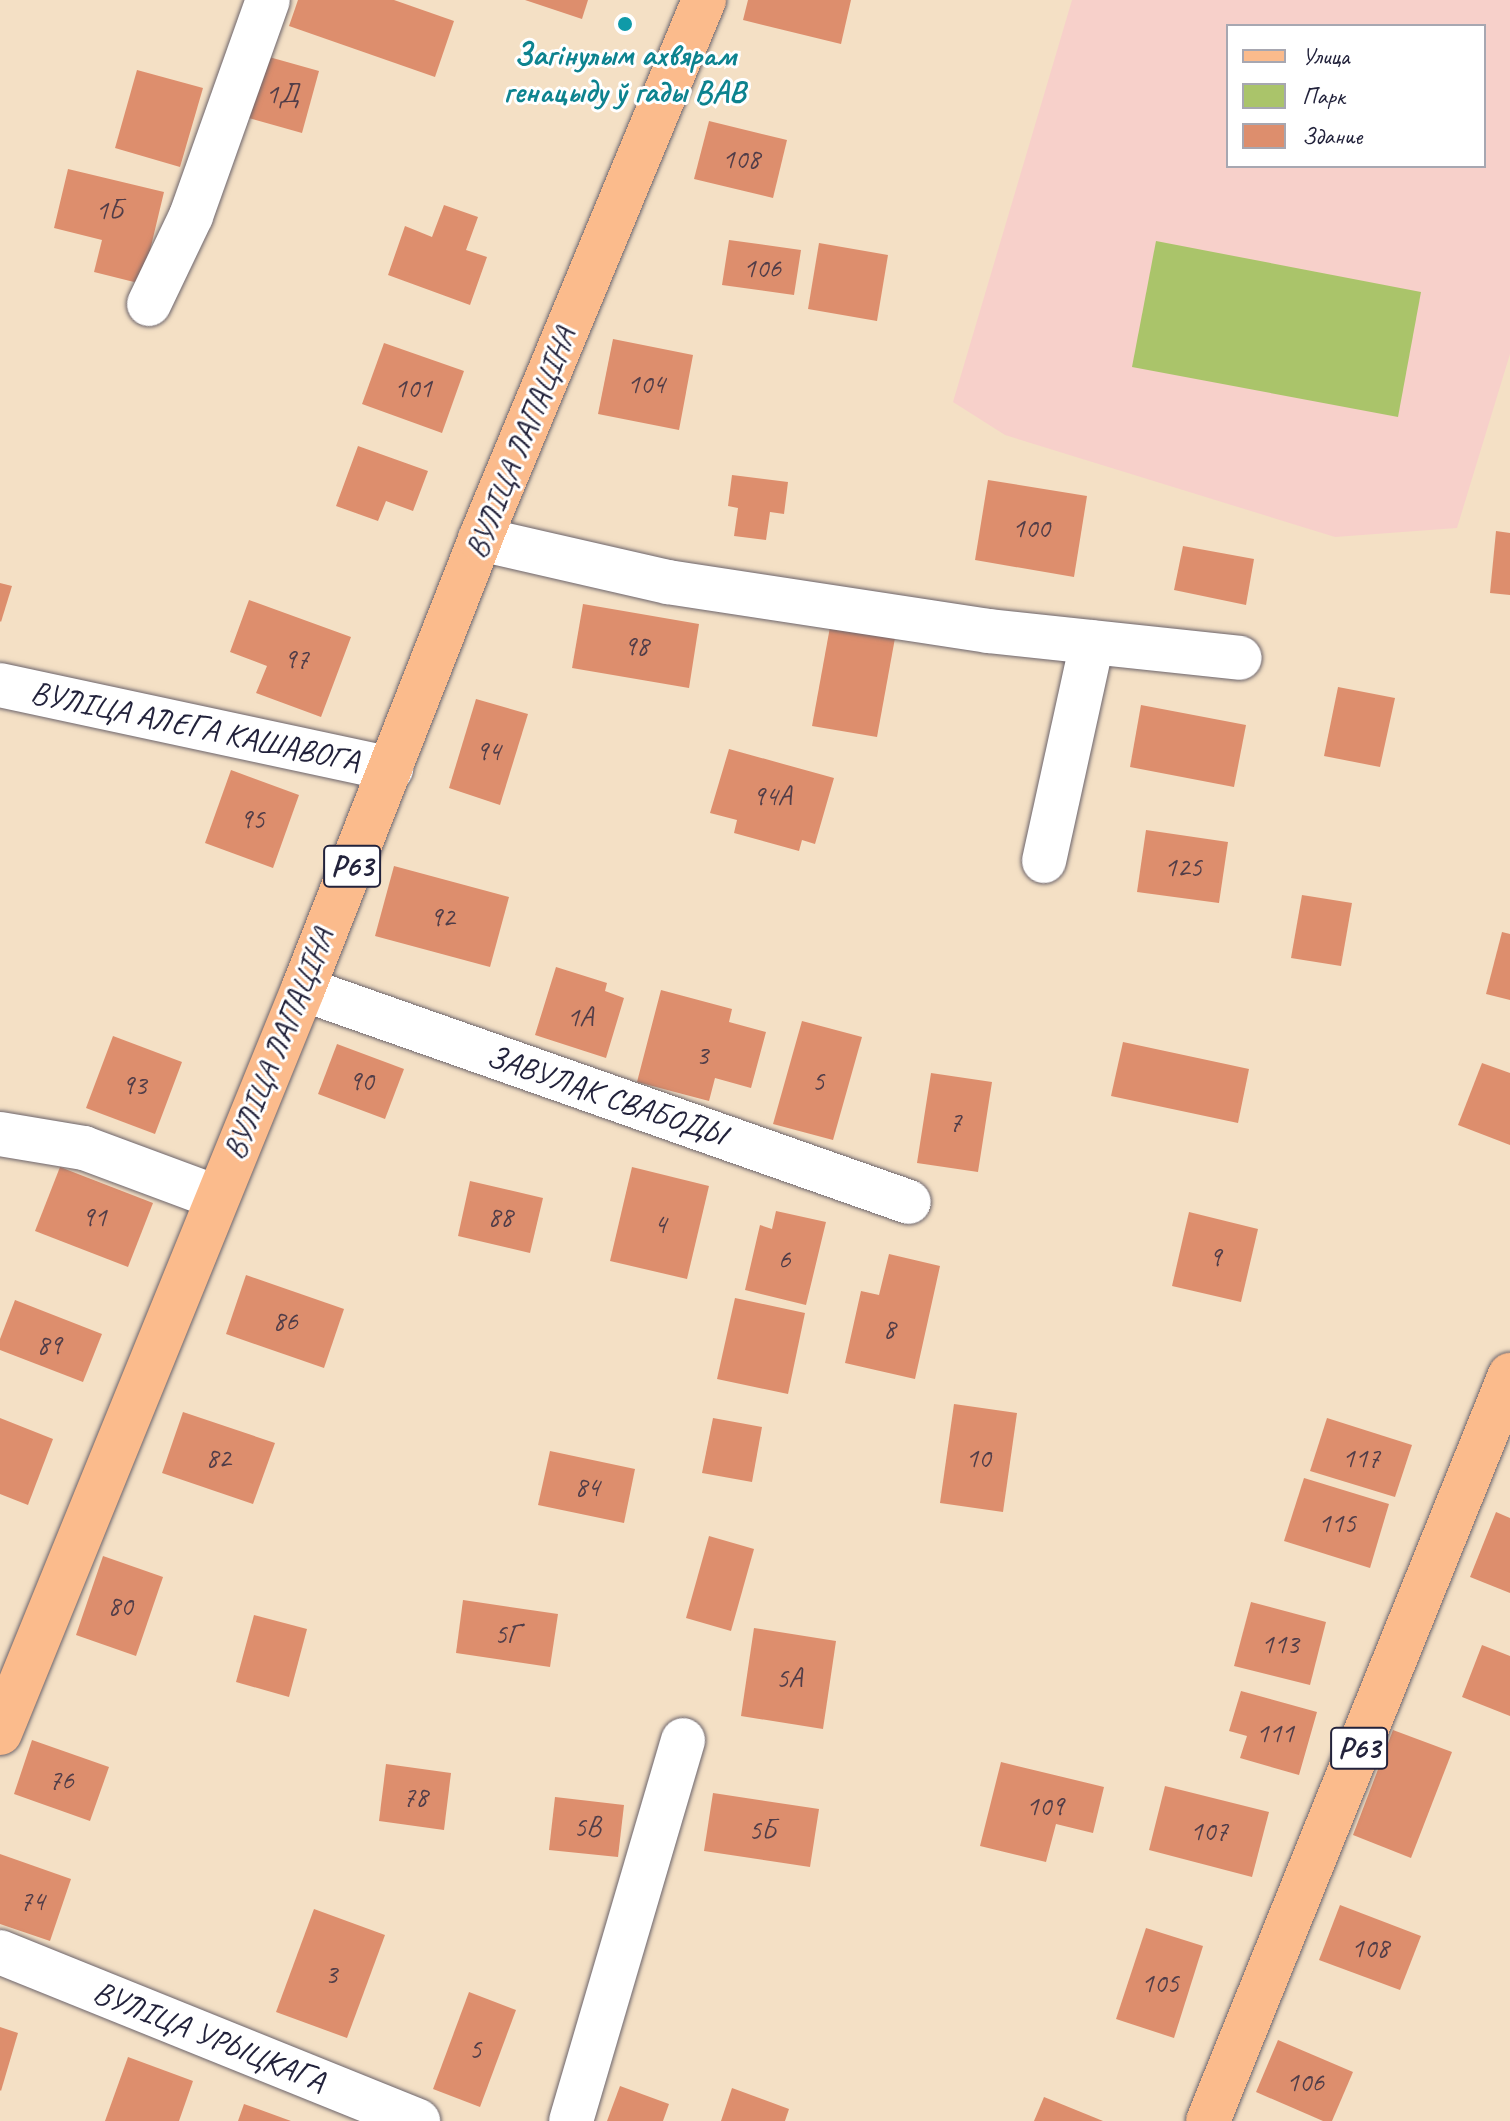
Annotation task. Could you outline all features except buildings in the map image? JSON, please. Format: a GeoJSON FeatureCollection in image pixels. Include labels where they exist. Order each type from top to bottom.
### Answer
{"type":"FeatureCollection","features":[{"type":"Feature","properties":{"kind":"main road","name":"ВУЛІЦА ЛАПАЦІНА"},"geometry":{"type":"LineString","coordinates":[[0,1733],[303,989],[480,539],[704,0]]}},
{"type":"Feature","properties":{"kind":"main road","name":"Р63"},"geometry":{"type":"LineString","coordinates":[[1208,2121],[1510,1375]]}},
{"type":"Feature","properties":{"kind":"street"},"geometry":{"type":"LineString","coordinates":[[149,304],[191,216],[268,0]]}},
{"type":"Feature","properties":{"kind":"street"},"geometry":{"type":"LineString","coordinates":[[480,539],[668,582],[988,631],[1240,658]]}},
{"type":"Feature","properties":{"kind":"street"},"geometry":{"type":"LineString","coordinates":[[1044,861],[1092,642]]}},
{"type":"Feature","properties":{"kind":"street","name":"ВУЛІЦА АЛЕГА КАШАВОГА"},"geometry":{"type":"LineString","coordinates":[[0,685],[391,769]]}},
{"type":"Feature","properties":{"kind":"street","name":"ЗАВУЛАК СВАБОДЫ"},"geometry":{"type":"LineString","coordinates":[[303,989],[909,1202]]}},
{"type":"Feature","properties":{"kind":"street"},"geometry":{"type":"LineString","coordinates":[[0,1134],[84,1148],[216,1197]]}},
{"type":"Feature","properties":{"kind":"street"},"geometry":{"type":"LineString","coordinates":[[571,2121],[683,1740]]}},
{"type":"Feature","properties":{"kind":"street","name":"ВУЛІЦА УРЫЦКАГА"},"geometry":{"type":"LineString","coordinates":[[0,1952],[418,2121]]}},
{"type":"Feature","properties":{"kind":"shaded area"},"geometry":{"type":"Polygon","coordinates":[[[1072,0],[1510,0],[1510,354],[1457,528],[1335,537],[1005,435],[953,402],[1072,0]]]}},
{"type":"Feature","properties":{"kind":"green space"},"geometry":{"type":"Polygon","coordinates":[[[1156,241],[1421,292],[1398,417],[1132,367],[1156,241]]]}},
{"type":"Feature","properties":{"kind":"place","name":"Загінулым ахвярам генацыду ў гады ВАВ"},"geometry":{"type":"Point","coordinates":[625,24]}}]}
